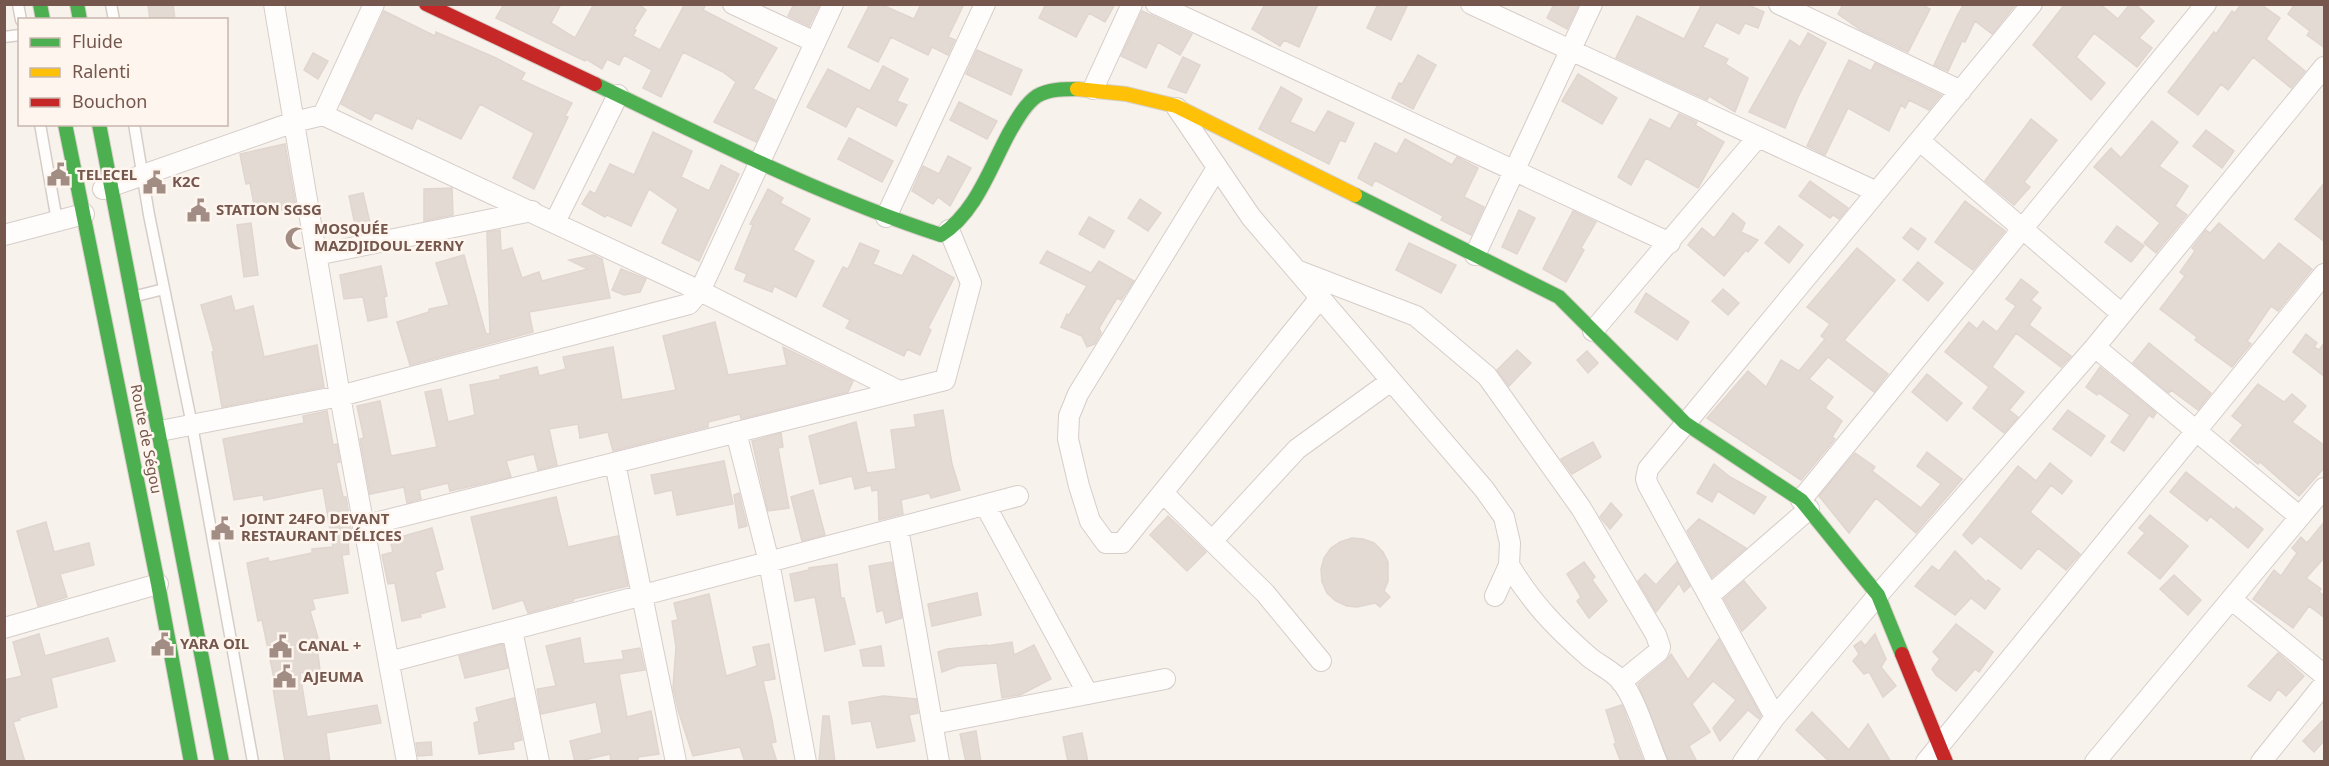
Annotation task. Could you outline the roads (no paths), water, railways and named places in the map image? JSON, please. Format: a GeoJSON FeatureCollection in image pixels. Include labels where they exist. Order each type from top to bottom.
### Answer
{"type":"FeatureCollection","features":[{"type":"Feature","properties":{"kind":"main road"},"geometry":{"type":"LineString","coordinates":[[426,4],[760,162],[886,217],[941,235],[959,224],[992,169],[1019,116],[1038,96],[1060,90],[1093,89],[1139,96],[1176,106],[1559,297],[1685,423],[1805,505],[1878,596],[1943,754]]}},
{"type":"Feature","properties":{"kind":"main road","name":"Route de Ségou"},"geometry":{"type":"LineString","coordinates":[[65,126],[158,584],[191,762]]}},
{"type":"Feature","properties":{"kind":"main road","name":"Route de Ségou"},"geometry":{"type":"LineString","coordinates":[[99,126],[222,762]]}},
{"type":"Feature","properties":{"kind":"street"},"geometry":{"type":"LineString","coordinates":[[274,4],[340,396],[406,762]]}},
{"type":"Feature","properties":{"kind":"street"},"geometry":{"type":"LineString","coordinates":[[323,116],[374,4]]}},
{"type":"Feature","properties":{"kind":"street"},"geometry":{"type":"LineString","coordinates":[[733,4],[815,42]]}},
{"type":"Feature","properties":{"kind":"street"},"geometry":{"type":"LineString","coordinates":[[160,431],[340,396],[689,304],[700,291],[833,4]]}},
{"type":"Feature","properties":{"kind":"street"},"geometry":{"type":"LineString","coordinates":[[886,217],[986,4]]}},
{"type":"Feature","properties":{"kind":"street"},"geometry":{"type":"LineString","coordinates":[[1093,89],[1132,4]]}},
{"type":"Feature","properties":{"kind":"street"},"geometry":{"type":"LineString","coordinates":[[1156,4],[1670,243]]}},
{"type":"Feature","properties":{"kind":"street"},"geometry":{"type":"LineString","coordinates":[[1471,4],[1877,192]]}},
{"type":"Feature","properties":{"kind":"street"},"geometry":{"type":"LineString","coordinates":[[1475,255],[1592,4]]}},
{"type":"Feature","properties":{"kind":"street"},"geometry":{"type":"LineString","coordinates":[[1779,4],[1961,91]]}},
{"type":"Feature","properties":{"kind":"street"},"geometry":{"type":"LineString","coordinates":[[1775,717],[1646,479],[1648,469],[2032,4]]}},
{"type":"Feature","properties":{"kind":"street"},"geometry":{"type":"LineString","coordinates":[[1710,595],[1805,505],[2023,228],[2206,4]]}},
{"type":"Feature","properties":{"kind":"street"},"geometry":{"type":"LineString","coordinates":[[1743,762],[1775,717],[2095,347],[2325,67]]}},
{"type":"Feature","properties":{"kind":"street"},"geometry":{"type":"LineString","coordinates":[[555,222],[618,95]]}},
{"type":"Feature","properties":{"kind":"street"},"geometry":{"type":"LineString","coordinates":[[1176,106],[1251,217],[1484,489],[1504,517],[1510,543],[1509,565],[1495,596]]}},
{"type":"Feature","properties":{"kind":"street"},"geometry":{"type":"LineString","coordinates":[[4,235],[57,221],[110,187],[294,122],[323,116],[532,211],[700,291],[899,391]]}},
{"type":"Feature","properties":{"kind":"street"},"geometry":{"type":"LineString","coordinates":[[1593,331],[1757,138]]}},
{"type":"Feature","properties":{"kind":"street"},"geometry":{"type":"LineString","coordinates":[[1920,141],[2122,314]]}},
{"type":"Feature","properties":{"kind":"street"},"geometry":{"type":"LineString","coordinates":[[1217,168],[1078,394],[1069,416],[1068,439],[1078,486],[1090,521],[1106,543],[1122,543],[1320,298]]}},
{"type":"Feature","properties":{"kind":"street"},"geometry":{"type":"LineString","coordinates":[[316,255],[532,211]]}},
{"type":"Feature","properties":{"kind":"street"},"geometry":{"type":"LineString","coordinates":[[363,526],[945,380],[971,283],[948,230]]}},
{"type":"Feature","properties":{"kind":"street"},"geometry":{"type":"LineString","coordinates":[[1296,270],[1416,316],[1487,376],[1581,508],[1656,635],[1660,646],[1658,651],[1622,682]]}},
{"type":"Feature","properties":{"kind":"street"},"geometry":{"type":"LineString","coordinates":[[1926,762],[1943,754],[2196,431],[2325,274]]}},
{"type":"Feature","properties":{"kind":"street"},"geometry":{"type":"LineString","coordinates":[[2095,347],[2300,517]]}},
{"type":"Feature","properties":{"kind":"street"},"geometry":{"type":"LineString","coordinates":[[1213,540],[1297,449],[1391,381]]}},
{"type":"Feature","properties":{"kind":"street"},"geometry":{"type":"LineString","coordinates":[[736,432],[770,562],[806,762]]}},
{"type":"Feature","properties":{"kind":"street"},"geometry":{"type":"LineString","coordinates":[[615,463],[676,762]]}},
{"type":"Feature","properties":{"kind":"street"},"geometry":{"type":"LineString","coordinates":[[2095,762],[2325,488]]}},
{"type":"Feature","properties":{"kind":"street"},"geometry":{"type":"LineString","coordinates":[[1163,493],[1265,592],[1321,661]]}},
{"type":"Feature","properties":{"kind":"street"},"geometry":{"type":"LineString","coordinates":[[389,662],[1018,496]]}},
{"type":"Feature","properties":{"kind":"street"},"geometry":{"type":"LineString","coordinates":[[985,505],[1088,694]]}},
{"type":"Feature","properties":{"kind":"street"},"geometry":{"type":"LineString","coordinates":[[898,528],[939,762]]}},
{"type":"Feature","properties":{"kind":"street"},"geometry":{"type":"LineString","coordinates":[[1509,565],[1527,596],[1554,626],[1591,659],[1610,670],[1622,682],[1657,762]]}},
{"type":"Feature","properties":{"kind":"street"},"geometry":{"type":"LineString","coordinates":[[4,628],[158,584]]}},
{"type":"Feature","properties":{"kind":"street"},"geometry":{"type":"LineString","coordinates":[[2231,599],[2325,675]]}},
{"type":"Feature","properties":{"kind":"street"},"geometry":{"type":"LineString","coordinates":[[512,630],[539,762]]}},
{"type":"Feature","properties":{"kind":"street"},"geometry":{"type":"LineString","coordinates":[[933,724],[1165,679]]}},
{"type":"Feature","properties":{"kind":"street"},"geometry":{"type":"LineString","coordinates":[[2260,762],[2325,684]]}},
{"type":"Feature","properties":{"kind":"lane"},"geometry":{"type":"LineString","coordinates":[[40,126],[57,221]]}},
{"type":"Feature","properties":{"kind":"lane"},"geometry":{"type":"LineString","coordinates":[[134,126],[192,425],[253,762]]}},
{"type":"Feature","properties":{"kind":"lane"},"geometry":{"type":"LineString","coordinates":[[132,297],[164,289]]}},
{"type":"Feature","properties":{"kind":"place","name":"TELECEL"},"geometry":{"type":"Point","coordinates":[59,175]}},
{"type":"Feature","properties":{"kind":"place","name":"K2C"},"geometry":{"type":"Point","coordinates":[154,182]}},
{"type":"Feature","properties":{"kind":"place","name":"STATION SGSG"},"geometry":{"type":"Point","coordinates":[198,210]}},
{"type":"Feature","properties":{"kind":"place","name":"MOSQUÉE MAZDJIDOUL ZERNY"},"geometry":{"type":"Point","coordinates":[296,238]}},
{"type":"Feature","properties":{"kind":"place","name":"JOINT 24FO DEVANT RESTAURANT DÉLICES"},"geometry":{"type":"Point","coordinates":[223,528]}},
{"type":"Feature","properties":{"kind":"place","name":"YARA OIL"},"geometry":{"type":"Point","coordinates":[162,644]}},
{"type":"Feature","properties":{"kind":"place","name":"CANAL +"},"geometry":{"type":"Point","coordinates":[280,646]}},
{"type":"Feature","properties":{"kind":"place","name":"AJEUMA"},"geometry":{"type":"Point","coordinates":[285,677]}}]}
